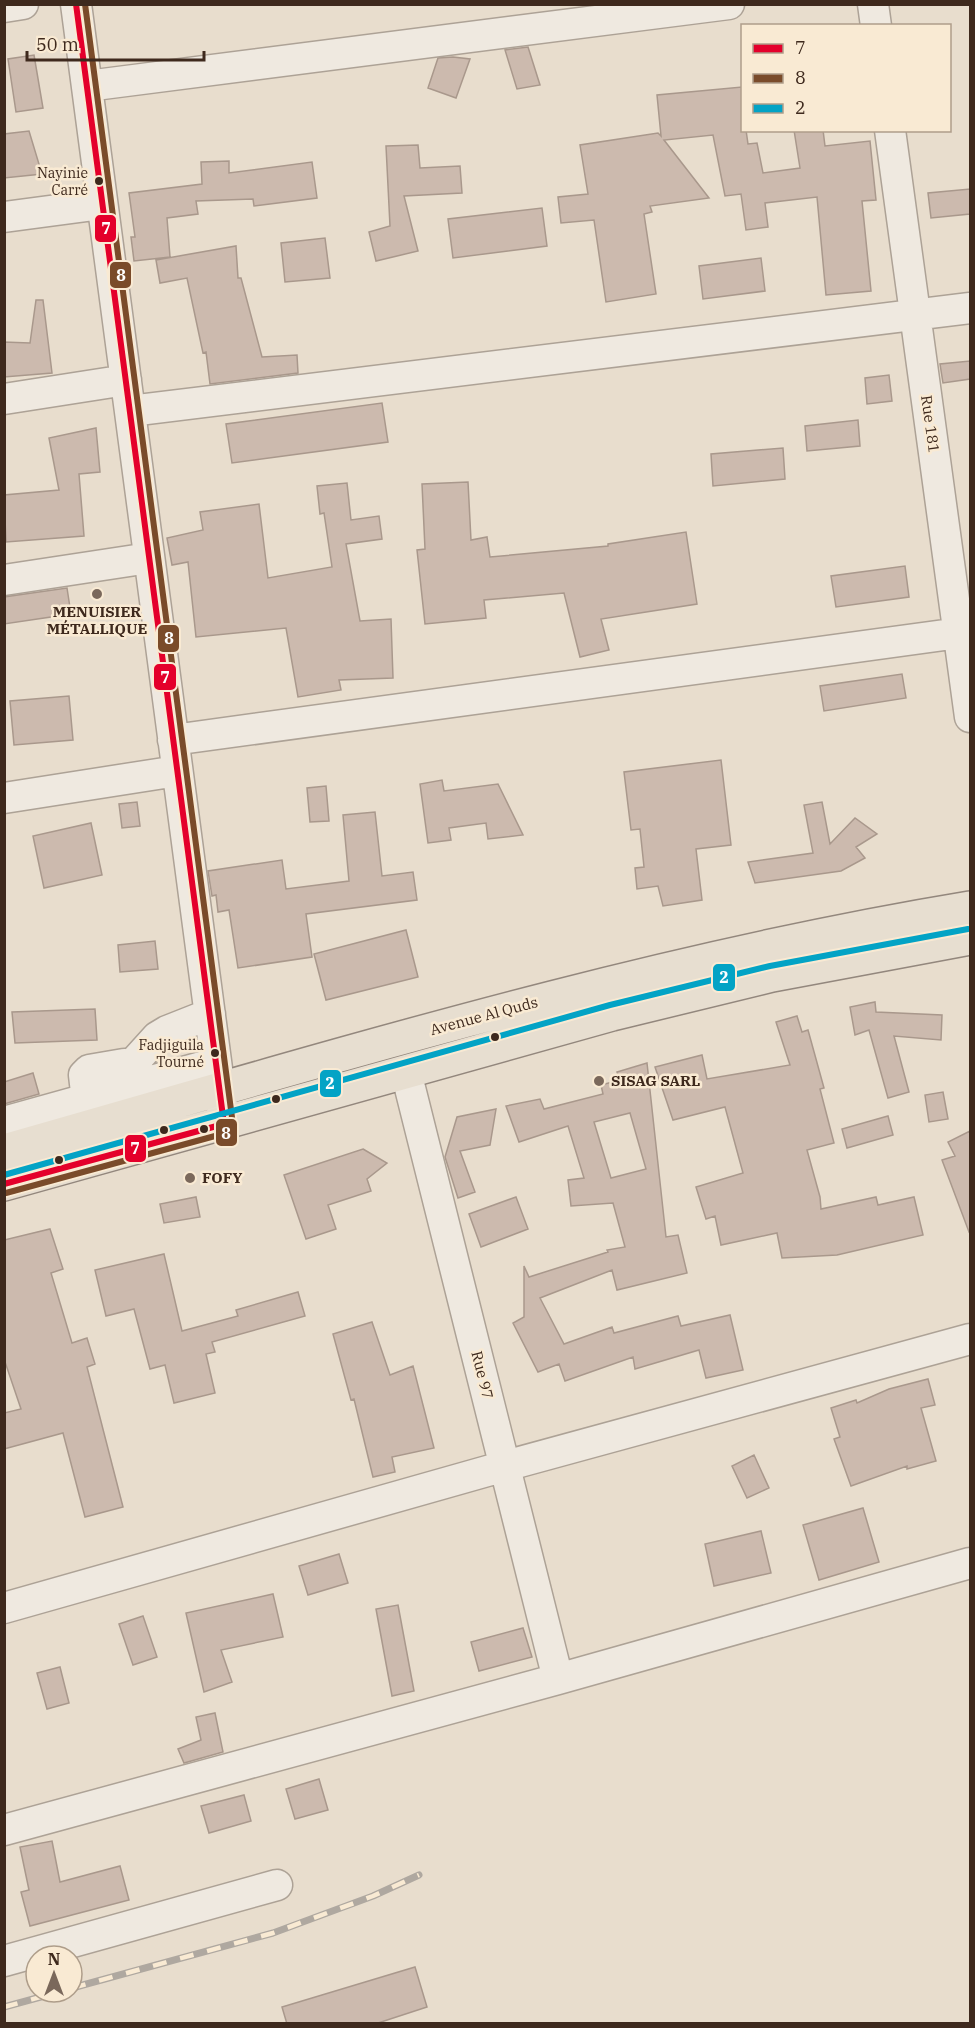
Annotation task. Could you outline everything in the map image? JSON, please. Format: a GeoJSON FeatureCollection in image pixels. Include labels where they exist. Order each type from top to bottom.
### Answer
{"type":"FeatureCollection","features":[{"type":"Feature","properties":{"kind":"main road","name":"Avenue Al Quds"},"geometry":{"type":"LineString","coordinates":[[4,1151],[88,1113],[131,1090],[218,1077],[382,1043],[604,984],[763,947],[896,920],[970,908]]}},
{"type":"Feature","properties":{"kind":"main road"},"geometry":{"type":"LineString","coordinates":[[4,1184],[612,1014],[772,975],[970,938]]}},
{"type":"Feature","properties":{"kind":"street"},"geometry":{"type":"LineString","coordinates":[[4,7],[23,4]]}},
{"type":"Feature","properties":{"kind":"street"},"geometry":{"type":"LineString","coordinates":[[76,4],[224,1124]]}},
{"type":"Feature","properties":{"kind":"street"},"geometry":{"type":"LineString","coordinates":[[87,86],[729,4]]}},
{"type":"Feature","properties":{"kind":"street"},"geometry":{"type":"LineString","coordinates":[[873,4],[876,24]]}},
{"type":"Feature","properties":{"kind":"street","name":"Rue 181"},"geometry":{"type":"LineString","coordinates":[[890,132],[970,717]]}},
{"type":"Feature","properties":{"kind":"street"},"geometry":{"type":"LineString","coordinates":[[4,217],[102,204]]}},
{"type":"Feature","properties":{"kind":"street"},"geometry":{"type":"LineString","coordinates":[[130,411],[970,308]]}},
{"type":"Feature","properties":{"kind":"street"},"geometry":{"type":"LineString","coordinates":[[4,399],[126,380]]}},
{"type":"Feature","properties":{"kind":"street"},"geometry":{"type":"LineString","coordinates":[[4,580],[149,558]]}},
{"type":"Feature","properties":{"kind":"street"},"geometry":{"type":"LineString","coordinates":[[173,740],[959,633]]}},
{"type":"Feature","properties":{"kind":"street"},"geometry":{"type":"LineString","coordinates":[[4,798],[177,771]]}},
{"type":"Feature","properties":{"kind":"street"},"geometry":{"type":"LineString","coordinates":[[131,1090],[157,1037],[210,1014]]}},
{"type":"Feature","properties":{"kind":"street"},"geometry":{"type":"LineString","coordinates":[[88,1113],[84,1075],[89,1070],[124,1064],[131,1090]]}},
{"type":"Feature","properties":{"kind":"street","name":"Rue 97"},"geometry":{"type":"LineString","coordinates":[[406,1072],[558,1679]]}},
{"type":"Feature","properties":{"kind":"street","name":"Avenue Al Quds"},"geometry":{"type":"LineString","coordinates":[[4,1122],[88,1113]]}},
{"type":"Feature","properties":{"kind":"street"},"geometry":{"type":"LineString","coordinates":[[4,1608],[505,1466],[970,1339]]}},
{"type":"Feature","properties":{"kind":"street"},"geometry":{"type":"LineString","coordinates":[[4,1830],[558,1679],[970,1563]]}},
{"type":"Feature","properties":{"kind":"street"},"geometry":{"type":"LineString","coordinates":[[4,1961],[276,1885]]}},
{"type":"Feature","properties":{"kind":"building"},"geometry":{"type":"Polygon","coordinates":[[[528,47],[540,85],[517,89],[505,50],[528,47]]]}},
{"type":"Feature","properties":{"kind":"building"},"geometry":{"type":"Polygon","coordinates":[[[34,55],[43,108],[16,112],[8,59],[34,55]]]}},
{"type":"Feature","properties":{"kind":"building"},"geometry":{"type":"Polygon","coordinates":[[[438,58],[470,59],[456,98],[428,88],[438,58]]]}},
{"type":"Feature","properties":{"kind":"building"},"geometry":{"type":"Polygon","coordinates":[[[741,87],[741,132],[746,132],[748,144],[757,143],[763,173],[800,168],[794,132],[823,132],[825,146],[870,141],[876,200],[862,201],[871,291],[826,295],[817,197],[765,203],[768,227],[746,230],[741,194],[725,196],[713,135],[664,140],[709,198],[650,206],[652,212],[644,214],[656,294],[606,302],[594,220],[561,223],[558,197],[588,194],[580,145],[658,133],[661,136],[657,95],[741,87]]]}},
{"type":"Feature","properties":{"kind":"building"},"geometry":{"type":"Polygon","coordinates":[[[29,131],[42,174],[4,178],[4,134],[29,131]]]}},
{"type":"Feature","properties":{"kind":"building"},"geometry":{"type":"Polygon","coordinates":[[[418,145],[420,168],[460,166],[462,193],[404,196],[418,251],[376,261],[369,232],[390,226],[386,146],[418,145]]]}},
{"type":"Feature","properties":{"kind":"building"},"geometry":{"type":"Polygon","coordinates":[[[229,161],[229,173],[312,162],[317,198],[254,206],[253,199],[196,201],[198,214],[167,218],[170,257],[134,261],[131,237],[135,237],[129,193],[202,184],[201,162],[229,161]]]}},
{"type":"Feature","properties":{"kind":"building"},"geometry":{"type":"Polygon","coordinates":[[[970,189],[970,214],[931,218],[928,193],[970,189]]]}},
{"type":"Feature","properties":{"kind":"building"},"geometry":{"type":"Polygon","coordinates":[[[542,208],[547,246],[453,258],[448,219],[542,208]]]}},
{"type":"Feature","properties":{"kind":"building"},"geometry":{"type":"Polygon","coordinates":[[[325,238],[330,278],[285,282],[281,243],[325,238]]]}},
{"type":"Feature","properties":{"kind":"building"},"geometry":{"type":"Polygon","coordinates":[[[236,246],[238,278],[241,278],[262,357],[297,355],[298,373],[210,384],[206,352],[203,353],[187,278],[160,283],[156,260],[236,246]]]}},
{"type":"Feature","properties":{"kind":"building"},"geometry":{"type":"Polygon","coordinates":[[[761,258],[765,291],[703,299],[699,266],[761,258]]]}},
{"type":"Feature","properties":{"kind":"building"},"geometry":{"type":"Polygon","coordinates":[[[36,300],[43,300],[52,373],[4,377],[4,342],[30,343],[36,300]]]}},
{"type":"Feature","properties":{"kind":"building"},"geometry":{"type":"Polygon","coordinates":[[[970,361],[970,379],[943,383],[940,364],[970,361]]]}},
{"type":"Feature","properties":{"kind":"building"},"geometry":{"type":"Polygon","coordinates":[[[889,375],[892,401],[867,404],[865,378],[889,375]]]}},
{"type":"Feature","properties":{"kind":"building"},"geometry":{"type":"Polygon","coordinates":[[[382,403],[388,442],[232,463],[226,424],[382,403]]]}},
{"type":"Feature","properties":{"kind":"building"},"geometry":{"type":"Polygon","coordinates":[[[858,420],[860,446],[807,451],[805,426],[858,420]]]}},
{"type":"Feature","properties":{"kind":"building"},"geometry":{"type":"Polygon","coordinates":[[[96,428],[100,472],[79,474],[84,536],[6,542],[4,495],[59,490],[49,438],[96,428]]]}},
{"type":"Feature","properties":{"kind":"building"},"geometry":{"type":"Polygon","coordinates":[[[783,448],[785,479],[713,486],[711,454],[783,448]]]}},
{"type":"Feature","properties":{"kind":"building"},"geometry":{"type":"Polygon","coordinates":[[[468,482],[471,540],[487,537],[490,557],[608,546],[608,544],[686,532],[697,604],[601,619],[609,650],[580,657],[564,593],[484,600],[486,618],[425,624],[417,550],[425,549],[422,484],[468,482]]]}},
{"type":"Feature","properties":{"kind":"building"},"geometry":{"type":"Polygon","coordinates":[[[347,483],[351,520],[379,516],[382,539],[346,544],[360,621],[391,619],[393,678],[339,680],[341,690],[298,697],[286,628],[196,637],[188,562],[172,565],[167,538],[203,530],[200,512],[259,504],[268,578],[332,567],[324,513],[320,514],[317,486],[347,483]]]}},
{"type":"Feature","properties":{"kind":"building"},"geometry":{"type":"Polygon","coordinates":[[[905,566],[909,597],[836,607],[831,576],[905,566]]]}},
{"type":"Feature","properties":{"kind":"building"},"geometry":{"type":"Polygon","coordinates":[[[67,588],[71,614],[4,624],[4,597],[67,588]]]}},
{"type":"Feature","properties":{"kind":"building"},"geometry":{"type":"Polygon","coordinates":[[[902,674],[906,698],[824,711],[820,686],[902,674]]]}},
{"type":"Feature","properties":{"kind":"building"},"geometry":{"type":"Polygon","coordinates":[[[69,696],[73,740],[14,745],[10,701],[69,696]]]}},
{"type":"Feature","properties":{"kind":"building"},"geometry":{"type":"Polygon","coordinates":[[[721,760],[731,845],[696,849],[702,900],[663,906],[658,886],[637,889],[635,868],[644,867],[640,829],[631,830],[624,772],[721,760]]]}},
{"type":"Feature","properties":{"kind":"building"},"geometry":{"type":"Polygon","coordinates":[[[442,780],[444,791],[498,784],[523,835],[488,839],[486,823],[449,828],[451,840],[428,843],[420,784],[442,780]]]}},
{"type":"Feature","properties":{"kind":"building"},"geometry":{"type":"Polygon","coordinates":[[[326,786],[329,821],[310,822],[307,788],[326,786]]]}},
{"type":"Feature","properties":{"kind":"building"},"geometry":{"type":"Polygon","coordinates":[[[137,802],[140,826],[122,828],[119,804],[137,802]]]}},
{"type":"Feature","properties":{"kind":"building"},"geometry":{"type":"Polygon","coordinates":[[[822,802],[830,844],[855,818],[877,834],[856,847],[865,858],[841,871],[755,883],[748,862],[813,853],[804,805],[822,802]]]}},
{"type":"Feature","properties":{"kind":"building"},"geometry":{"type":"Polygon","coordinates":[[[375,812],[382,876],[413,872],[417,900],[306,914],[312,957],[238,968],[229,910],[218,912],[216,895],[212,896],[208,871],[282,860],[286,889],[349,881],[343,815],[375,812]]]}},
{"type":"Feature","properties":{"kind":"building"},"geometry":{"type":"Polygon","coordinates":[[[91,823],[102,875],[44,888],[33,836],[91,823]]]}},
{"type":"Feature","properties":{"kind":"building"},"geometry":{"type":"Polygon","coordinates":[[[406,930],[418,977],[326,1000],[314,954],[406,930]]]}},
{"type":"Feature","properties":{"kind":"building"},"geometry":{"type":"Polygon","coordinates":[[[155,941],[158,969],[120,972],[118,945],[155,941]]]}},
{"type":"Feature","properties":{"kind":"building"},"geometry":{"type":"Polygon","coordinates":[[[875,1002],[876,1012],[942,1015],[941,1040],[894,1036],[909,1092],[888,1098],[869,1030],[855,1035],[850,1007],[875,1002]]]}},
{"type":"Feature","properties":{"kind":"building"},"geometry":{"type":"Polygon","coordinates":[[[95,1009],[97,1040],[15,1043],[12,1012],[95,1009]]]}},
{"type":"Feature","properties":{"kind":"building"},"geometry":{"type":"Polygon","coordinates":[[[797,1016],[802,1032],[808,1030],[824,1088],[820,1089],[834,1143],[807,1150],[821,1209],[876,1197],[878,1205],[914,1197],[923,1235],[837,1255],[782,1258],[777,1233],[721,1245],[715,1216],[706,1219],[696,1187],[743,1173],[725,1107],[673,1120],[655,1067],[702,1055],[707,1079],[790,1065],[776,1022],[797,1016]]]}},
{"type":"Feature","properties":{"kind":"building"},"geometry":{"type":"Polygon","coordinates":[[[647,1063],[666,1237],[678,1235],[687,1273],[617,1290],[612,1270],[540,1298],[564,1344],[612,1327],[614,1333],[678,1316],[681,1326],[730,1315],[743,1370],[706,1378],[699,1350],[635,1369],[633,1357],[565,1381],[559,1364],[538,1372],[513,1323],[524,1317],[524,1266],[529,1277],[608,1252],[607,1250],[625,1247],[613,1203],[571,1206],[568,1180],[584,1178],[568,1126],[519,1142],[506,1106],[540,1099],[544,1109],[603,1094],[601,1085],[620,1080],[617,1072],[647,1063]],[[630,1113],[594,1122],[611,1178],[646,1169],[630,1113]]]}},
{"type":"Feature","properties":{"kind":"building"},"geometry":{"type":"Polygon","coordinates":[[[33,1073],[39,1094],[4,1104],[4,1082],[33,1073]]]}},
{"type":"Feature","properties":{"kind":"building"},"geometry":{"type":"Polygon","coordinates":[[[943,1092],[948,1119],[929,1122],[925,1095],[943,1092]]]}},
{"type":"Feature","properties":{"kind":"building"},"geometry":{"type":"Polygon","coordinates":[[[496,1109],[490,1145],[460,1151],[475,1192],[458,1198],[445,1157],[457,1117],[496,1109]]]}},
{"type":"Feature","properties":{"kind":"building"},"geometry":{"type":"Polygon","coordinates":[[[888,1116],[893,1135],[847,1148],[842,1129],[888,1116]]]}},
{"type":"Feature","properties":{"kind":"building"},"geometry":{"type":"Polygon","coordinates":[[[970,1131],[969,1232],[942,1160],[955,1156],[948,1142],[970,1131]]]}},
{"type":"Feature","properties":{"kind":"building"},"geometry":{"type":"Polygon","coordinates":[[[363,1149],[387,1163],[367,1179],[371,1191],[328,1205],[336,1229],[306,1239],[284,1175],[363,1149]]]}},
{"type":"Feature","properties":{"kind":"building"},"geometry":{"type":"Polygon","coordinates":[[[196,1197],[200,1217],[164,1223],[160,1204],[196,1197]]]}},
{"type":"Feature","properties":{"kind":"building"},"geometry":{"type":"Polygon","coordinates":[[[516,1197],[528,1229],[481,1247],[469,1214],[516,1197]]]}},
{"type":"Feature","properties":{"kind":"building"},"geometry":{"type":"Polygon","coordinates":[[[50,1229],[63,1269],[51,1273],[72,1343],[87,1338],[95,1364],[87,1367],[123,1507],[85,1517],[63,1433],[4,1449],[4,1413],[21,1409],[4,1359],[4,1240],[50,1229]]]}},
{"type":"Feature","properties":{"kind":"building"},"geometry":{"type":"Polygon","coordinates":[[[164,1254],[182,1331],[238,1316],[236,1310],[298,1292],[305,1316],[212,1342],[215,1352],[206,1354],[215,1393],[174,1403],[165,1365],[150,1369],[134,1309],[106,1316],[95,1270],[164,1254]]]}},
{"type":"Feature","properties":{"kind":"building"},"geometry":{"type":"Polygon","coordinates":[[[372,1322],[390,1375],[413,1366],[434,1448],[392,1457],[395,1472],[373,1477],[354,1399],[351,1400],[333,1334],[372,1322]]]}},
{"type":"Feature","properties":{"kind":"building"},"geometry":{"type":"Polygon","coordinates":[[[928,1379],[935,1405],[921,1408],[936,1461],[907,1469],[907,1466],[851,1486],[834,1439],[840,1437],[831,1408],[856,1400],[857,1403],[889,1389],[928,1379]]]}},
{"type":"Feature","properties":{"kind":"building"},"geometry":{"type":"Polygon","coordinates":[[[754,1455],[769,1488],[747,1498],[732,1466],[754,1455]]]}},
{"type":"Feature","properties":{"kind":"building"},"geometry":{"type":"Polygon","coordinates":[[[863,1508],[879,1562],[819,1580],[803,1525],[863,1508]]]}},
{"type":"Feature","properties":{"kind":"building"},"geometry":{"type":"Polygon","coordinates":[[[761,1531],[771,1573],[714,1586],[705,1544],[761,1531]]]}},
{"type":"Feature","properties":{"kind":"building"},"geometry":{"type":"Polygon","coordinates":[[[339,1554],[348,1583],[308,1595],[299,1566],[339,1554]]]}},
{"type":"Feature","properties":{"kind":"building"},"geometry":{"type":"Polygon","coordinates":[[[273,1594],[283,1637],[221,1650],[232,1682],[204,1692],[186,1613],[273,1594]]]}},
{"type":"Feature","properties":{"kind":"building"},"geometry":{"type":"Polygon","coordinates":[[[398,1605],[414,1691],[392,1696],[376,1609],[398,1605]]]}},
{"type":"Feature","properties":{"kind":"building"},"geometry":{"type":"Polygon","coordinates":[[[143,1616],[157,1657],[133,1665],[119,1624],[143,1616]]]}},
{"type":"Feature","properties":{"kind":"building"},"geometry":{"type":"Polygon","coordinates":[[[523,1628],[532,1657],[479,1671],[471,1642],[523,1628]]]}},
{"type":"Feature","properties":{"kind":"building"},"geometry":{"type":"Polygon","coordinates":[[[60,1667],[69,1703],[47,1709],[37,1673],[60,1667]]]}},
{"type":"Feature","properties":{"kind":"building"},"geometry":{"type":"Polygon","coordinates":[[[215,1713],[223,1752],[184,1763],[178,1749],[201,1740],[196,1717],[215,1713]]]}},
{"type":"Feature","properties":{"kind":"building"},"geometry":{"type":"Polygon","coordinates":[[[319,1779],[328,1810],[295,1819],[286,1789],[319,1779]]]}},
{"type":"Feature","properties":{"kind":"building"},"geometry":{"type":"Polygon","coordinates":[[[244,1795],[251,1821],[209,1833],[201,1806],[244,1795]]]}},
{"type":"Feature","properties":{"kind":"building"},"geometry":{"type":"Polygon","coordinates":[[[52,1841],[60,1882],[120,1866],[129,1900],[30,1926],[21,1892],[29,1890],[20,1847],[52,1841]]]}},
{"type":"Feature","properties":{"kind":"building"},"geometry":{"type":"Polygon","coordinates":[[[415,1967],[427,2007],[375,2024],[287,2024],[282,2007],[415,1967]]]}},
{"type":"Feature","properties":{"kind":"railway"},"geometry":{"type":"LineString","coordinates":[[84,1985],[273,1933],[373,1896],[419,1875]]}},
{"type":"Feature","properties":{"kind":"railway"},"geometry":{"type":"LineString","coordinates":[[4,2007],[24,2002]]}},
{"type":"Feature","properties":{"kind":"transit line","name":"7"},"geometry":{"type":"LineString","coordinates":[[4,1184],[224,1124],[76,4]]}},
{"type":"Feature","properties":{"kind":"transit line","name":"8"},"geometry":{"type":"LineString","coordinates":[[6,1193],[226,1133],[233,1125],[85,4]]}},
{"type":"Feature","properties":{"kind":"transit line","name":"2"},"geometry":{"type":"LineString","coordinates":[[4,1175],[610,1005],[770,966],[968,929]]}},
{"type":"Feature","properties":{"kind":"place","name":"Nayinie Carré"},"geometry":{"type":"Point","coordinates":[99,181]}},
{"type":"Feature","properties":{"kind":"place","name":"MENUISIER MÉTALLIQUE"},"geometry":{"type":"Point","coordinates":[97,594]}},
{"type":"Feature","properties":{"kind":"place","name":"Fadjiguila Tourné"},"geometry":{"type":"Point","coordinates":[215,1053]}},
{"type":"Feature","properties":{"kind":"place","name":"SISAG SARL"},"geometry":{"type":"Point","coordinates":[599,1081]}},
{"type":"Feature","properties":{"kind":"place","name":"FOFY"},"geometry":{"type":"Point","coordinates":[190,1178]}}]}
